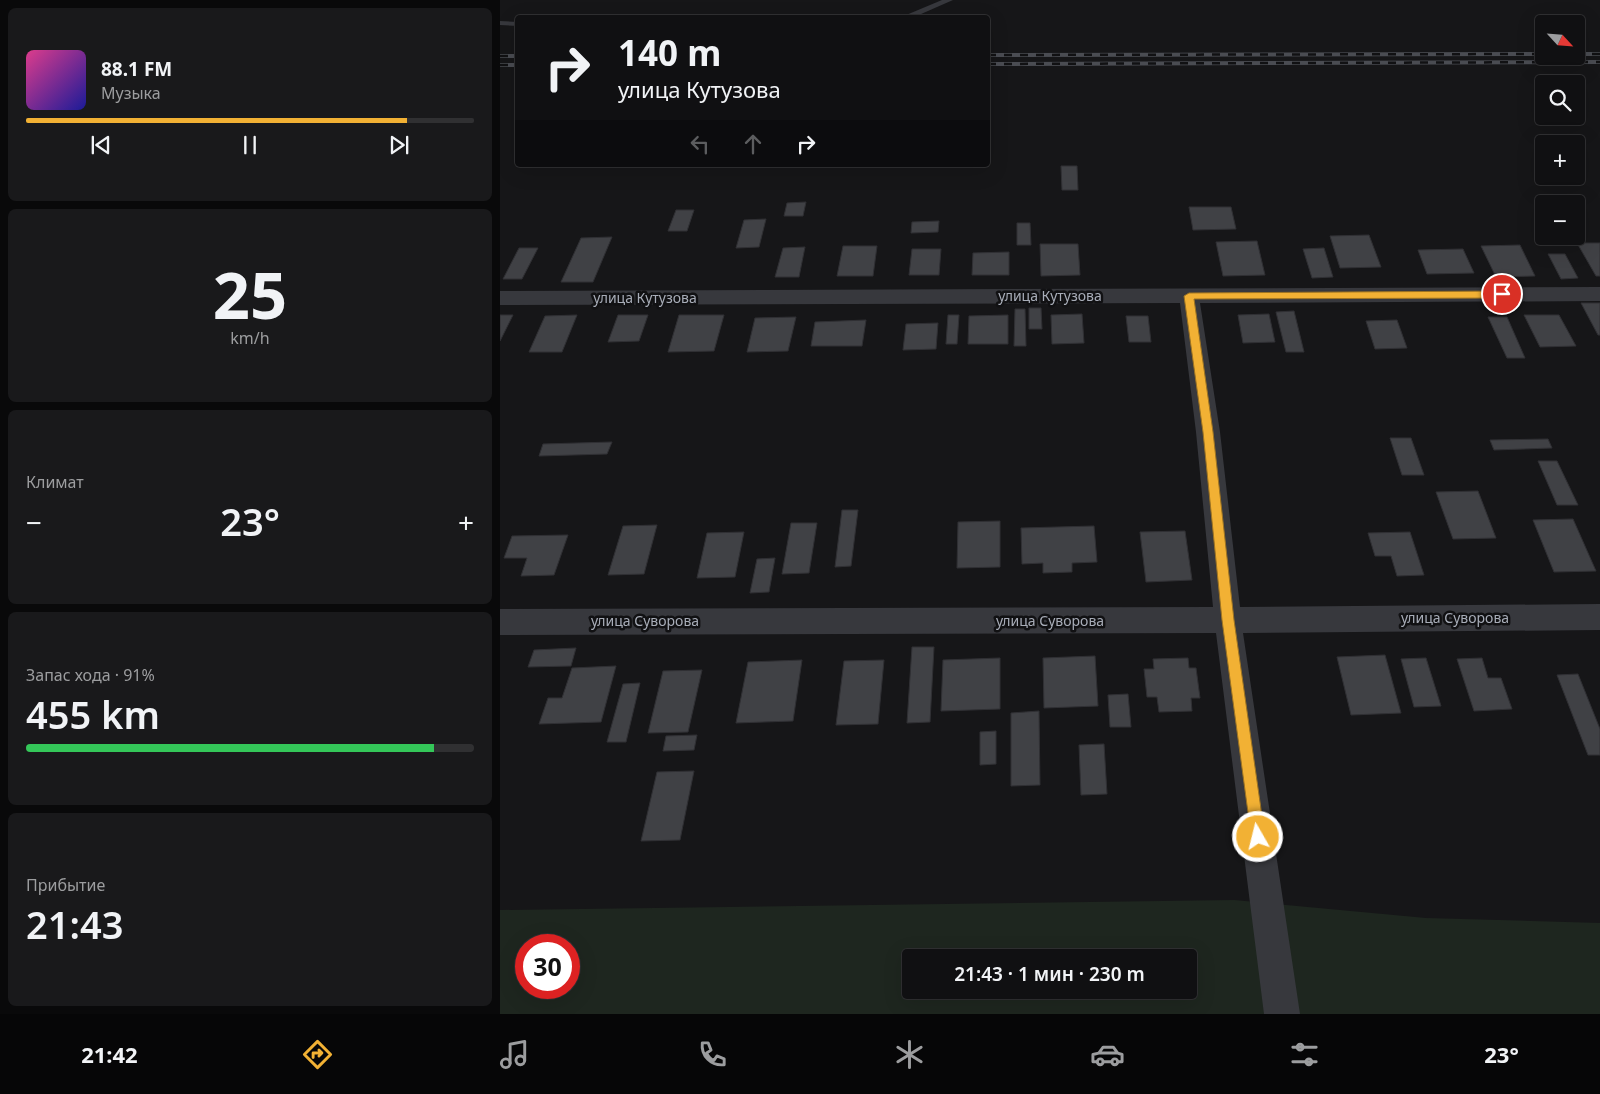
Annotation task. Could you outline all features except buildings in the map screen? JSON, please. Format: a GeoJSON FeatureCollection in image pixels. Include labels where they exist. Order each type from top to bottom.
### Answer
{"type":"FeatureCollection","features":[{"type":"Feature","properties":{"kind":"street","name":"улица Кутузова"},"geometry":{"type":"LineString","coordinates":[[500,298],[1600,294]]}},
{"type":"Feature","properties":{"kind":"street"},"geometry":{"type":"LineString","coordinates":[[1189,296],[1208,432],[1228,620],[1282,1014]]}},
{"type":"Feature","properties":{"kind":"street","name":"улица Суворова"},"geometry":{"type":"LineString","coordinates":[[500,622],[1600,617]]}},
{"type":"Feature","properties":{"kind":"lane"},"geometry":{"type":"LineString","coordinates":[[912,15],[949,0]]}},
{"type":"Feature","properties":{"kind":"lane"},"geometry":{"type":"LineString","coordinates":[[500,23],[515,24]]}},
{"type":"Feature","properties":{"kind":"shaded area"},"geometry":{"type":"Polygon","coordinates":[[[1234,900],[1426,918],[1600,923],[1600,1014],[500,1014],[500,910],[1234,900]]]}},
{"type":"Feature","properties":{"kind":"railway"},"geometry":{"type":"LineString","coordinates":[[990,55],[1535,54]]}},
{"type":"Feature","properties":{"kind":"railway"},"geometry":{"type":"LineString","coordinates":[[1585,54],[1600,54]]}},
{"type":"Feature","properties":{"kind":"railway"},"geometry":{"type":"LineString","coordinates":[[500,56],[515,56]]}},
{"type":"Feature","properties":{"kind":"railway"},"geometry":{"type":"LineString","coordinates":[[990,64],[1600,62]]}},
{"type":"Feature","properties":{"kind":"railway"},"geometry":{"type":"LineString","coordinates":[[500,65],[515,65]]}},
{"type":"Feature","properties":{"kind":"route"},"geometry":{"type":"LineString","coordinates":[[1258,837],[1228,620],[1208,432],[1189,296],[1502,294]]}}]}
